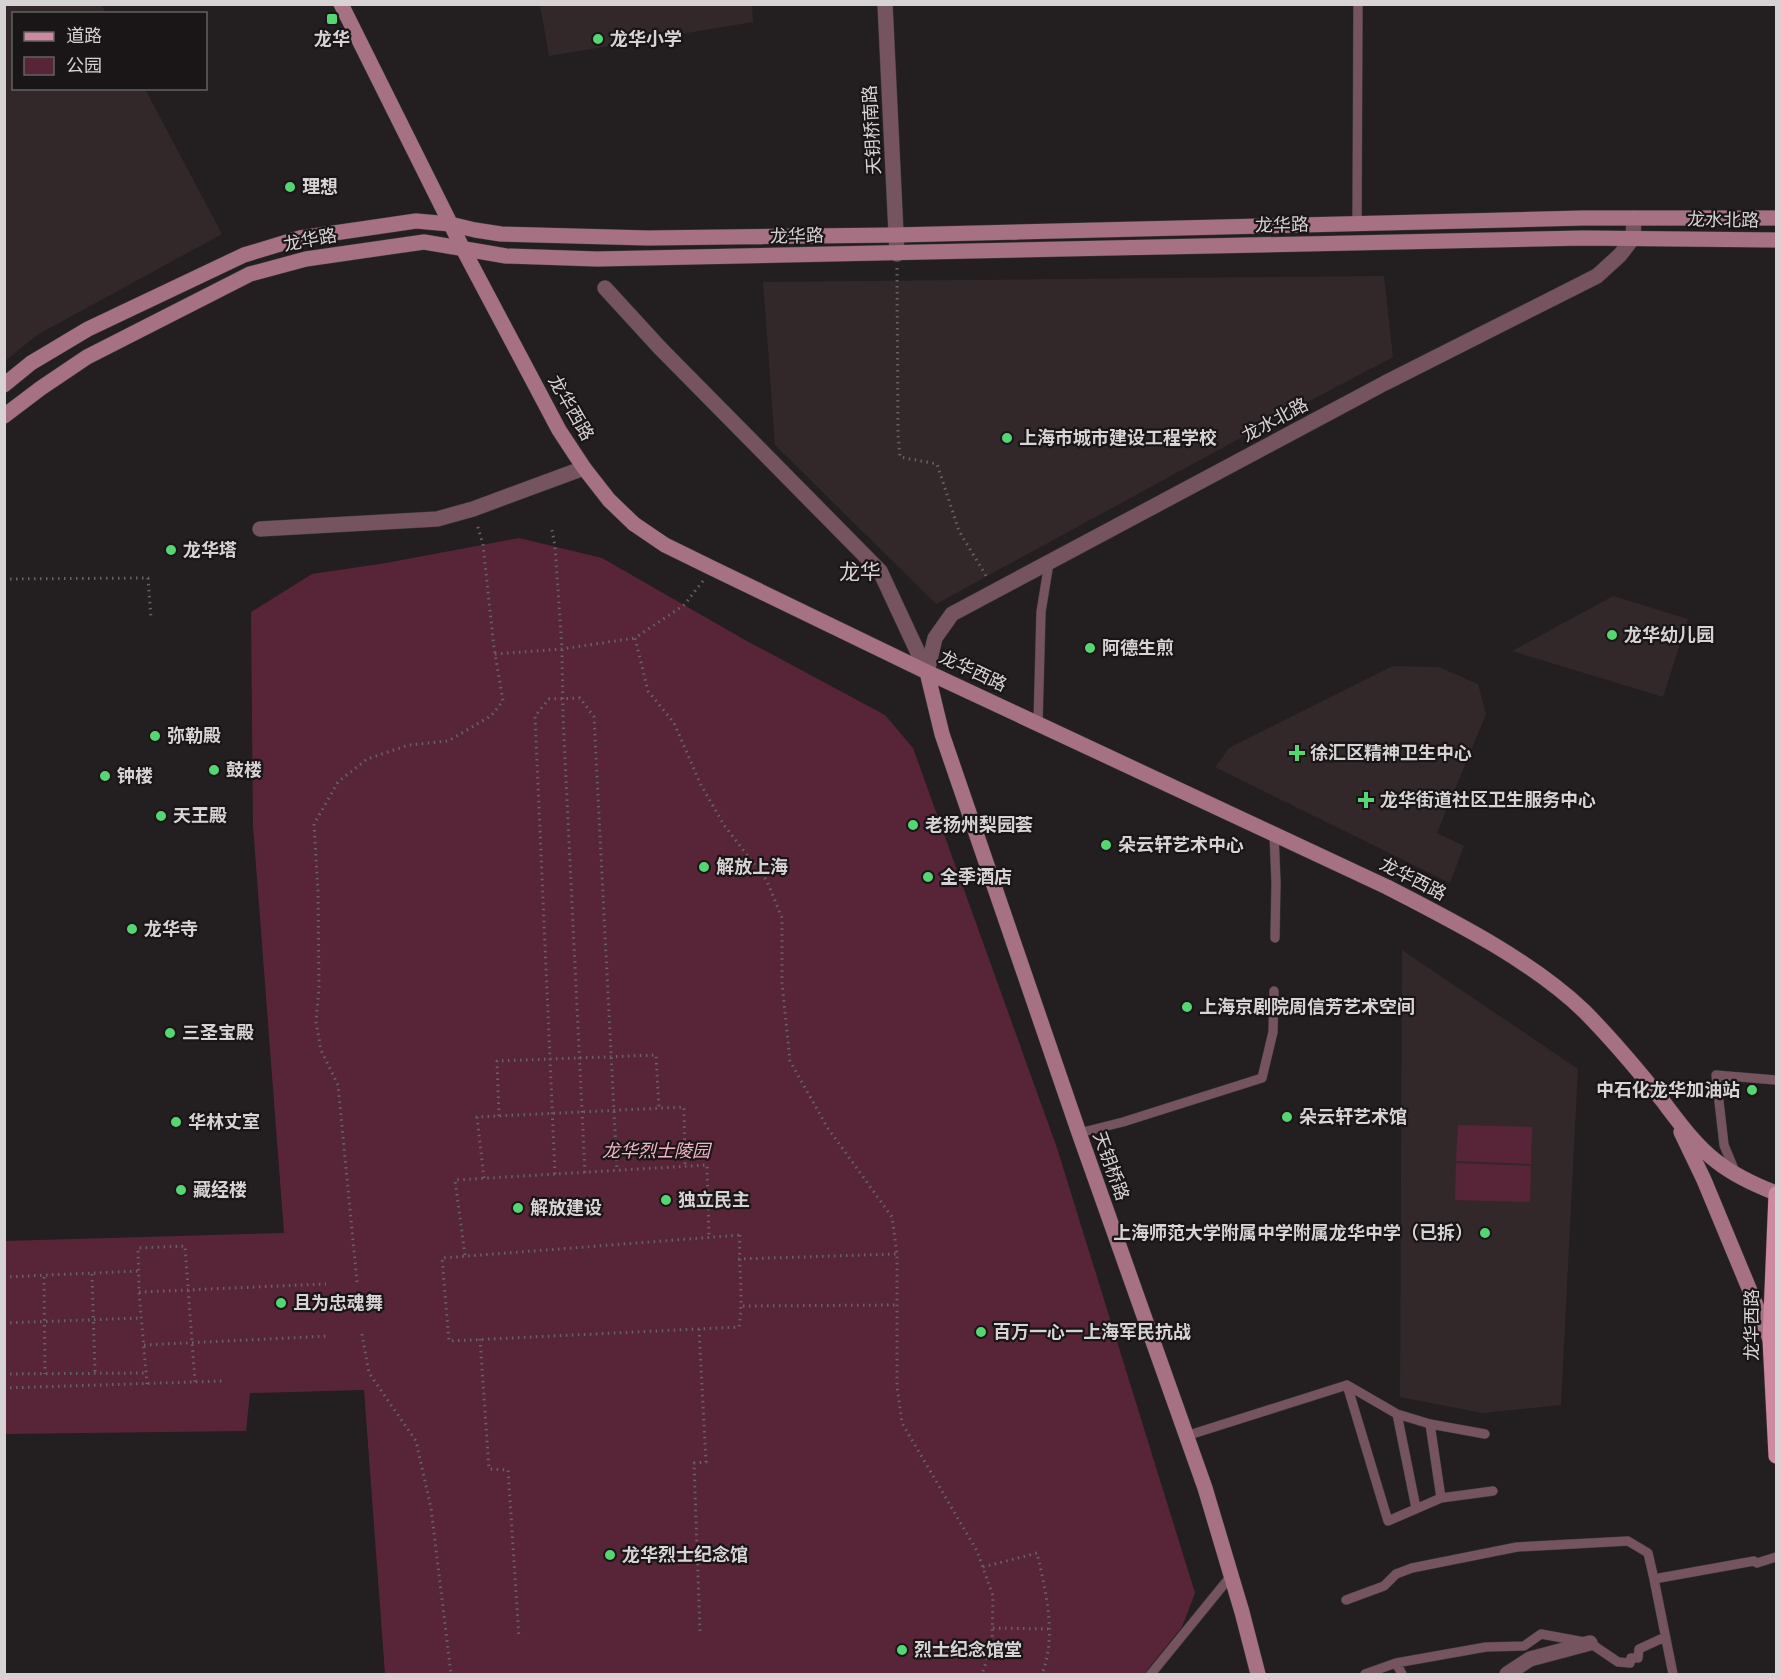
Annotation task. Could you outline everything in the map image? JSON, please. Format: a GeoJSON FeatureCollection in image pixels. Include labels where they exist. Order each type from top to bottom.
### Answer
{"type":"FeatureCollection","features":[{"type":"Feature","properties":{"kind":"main road","name":"龙华西路"},"geometry":{"type":"LineString","coordinates":[[341,4],[462,248],[559,430],[609,500],[634,524],[664,545],[927,672],[1387,887],[1451,920],[1537,973],[1582,1009],[1617,1045],[1694,1140],[1715,1161],[1737,1176],[1776,1194],[1770,1339],[1776,1456]]}},
{"type":"Feature","properties":{"kind":"main road","name":"龙华路"},"geometry":{"type":"LineString","coordinates":[[4,385],[31,363],[88,329],[244,255],[300,238],[416,221],[450,224],[501,234],[598,237],[896,235],[1584,218]]}},
{"type":"Feature","properties":{"kind":"main road","name":"龙水北路"},"geometry":{"type":"LineString","coordinates":[[1584,218],[1776,218]]}},
{"type":"Feature","properties":{"kind":"main road","name":"龙华路"},"geometry":{"type":"LineString","coordinates":[[4,416],[87,357],[250,274],[306,259],[424,242],[506,256],[597,259],[1633,238]]}},
{"type":"Feature","properties":{"kind":"main road","name":"龙水北路"},"geometry":{"type":"LineString","coordinates":[[1633,238],[1776,240]]}},
{"type":"Feature","properties":{"kind":"main road","name":"天钥桥路"},"geometry":{"type":"LineString","coordinates":[[927,672],[942,734],[1079,1133],[1205,1488],[1258,1674]]}},
{"type":"Feature","properties":{"kind":"main road"},"geometry":{"type":"LineString","coordinates":[[1672,1113],[1704,1180],[1770,1339]]}},
{"type":"Feature","properties":{"kind":"street","name":"天钥桥南路"},"geometry":{"type":"LineString","coordinates":[[885,4],[897,254]]}},
{"type":"Feature","properties":{"kind":"street"},"geometry":{"type":"LineString","coordinates":[[1633,238],[1634,218]]}},
{"type":"Feature","properties":{"kind":"street","name":"龙水北路"},"geometry":{"type":"LineString","coordinates":[[927,672],[935,638],[952,614],[1385,383],[1597,276],[1620,255],[1633,238]]}},
{"type":"Feature","properties":{"kind":"street"},"geometry":{"type":"LineString","coordinates":[[605,288],[660,348],[880,571],[927,672]]}},
{"type":"Feature","properties":{"kind":"street"},"geometry":{"type":"LineString","coordinates":[[260,529],[437,519],[473,509],[584,468]]}},
{"type":"Feature","properties":{"kind":"street"},"geometry":{"type":"LineString","coordinates":[[1507,1674],[1530,1659],[1590,1643]]}},
{"type":"Feature","properties":{"kind":"lane"},"geometry":{"type":"LineString","coordinates":[[1358,4],[1358,223]]}},
{"type":"Feature","properties":{"kind":"lane"},"geometry":{"type":"LineString","coordinates":[[1038,723],[1041,612],[1049,562]]}},
{"type":"Feature","properties":{"kind":"lane"},"geometry":{"type":"LineString","coordinates":[[1274,834],[1275,938]]}},
{"type":"Feature","properties":{"kind":"lane"},"geometry":{"type":"LineString","coordinates":[[1079,1133],[1123,1122],[1262,1078],[1273,1032],[1274,991]]}},
{"type":"Feature","properties":{"kind":"lane"},"geometry":{"type":"LineString","coordinates":[[1737,1176],[1724,1145],[1716,1075],[1776,1080]]}},
{"type":"Feature","properties":{"kind":"lane"},"geometry":{"type":"LineString","coordinates":[[1186,1436],[1347,1385],[1397,1414],[1430,1424],[1485,1434]]}},
{"type":"Feature","properties":{"kind":"lane"},"geometry":{"type":"LineString","coordinates":[[1347,1385],[1388,1521],[1441,1498],[1493,1491]]}},
{"type":"Feature","properties":{"kind":"lane"},"geometry":{"type":"LineString","coordinates":[[1397,1414],[1416,1508]]}},
{"type":"Feature","properties":{"kind":"lane"},"geometry":{"type":"LineString","coordinates":[[1430,1424],[1441,1498]]}},
{"type":"Feature","properties":{"kind":"lane"},"geometry":{"type":"LineString","coordinates":[[1346,1600],[1384,1586],[1396,1574],[1413,1568],[1517,1547],[1628,1541],[1648,1553],[1673,1674]]}},
{"type":"Feature","properties":{"kind":"lane"},"geometry":{"type":"LineString","coordinates":[[1654,1579],[1754,1561],[1757,1563],[1776,1557]]}},
{"type":"Feature","properties":{"kind":"lane"},"geometry":{"type":"LineString","coordinates":[[1152,1674],[1230,1577]]}},
{"type":"Feature","properties":{"kind":"lane"},"geometry":{"type":"LineString","coordinates":[[1365,1674],[1396,1663],[1486,1647],[1524,1646],[1541,1634],[1590,1643],[1618,1662],[1630,1663],[1631,1658],[1638,1658],[1639,1649],[1665,1637]]}},
{"type":"Feature","properties":{"kind":"lane"},"geometry":{"type":"LineString","coordinates":[[1396,1663],[1402,1674]]}},
{"type":"Feature","properties":{"kind":"path"},"geometry":{"type":"LineString","coordinates":[[897,254],[900,457],[937,464],[959,531],[994,591]]}},
{"type":"Feature","properties":{"kind":"path"},"geometry":{"type":"LineString","coordinates":[[357,1282],[338,1085],[321,1050],[316,1022],[319,987],[314,824],[338,782],[367,759],[409,745],[448,741],[491,716],[503,701],[495,654],[483,545],[473,509]]}},
{"type":"Feature","properties":{"kind":"path"},"geometry":{"type":"LineString","coordinates":[[552,530],[562,649],[585,1173]]}},
{"type":"Feature","properties":{"kind":"path"},"geometry":{"type":"LineString","coordinates":[[495,654],[562,649],[635,638],[684,605],[714,568]]}},
{"type":"Feature","properties":{"kind":"path"},"geometry":{"type":"LineString","coordinates":[[4,579],[147,578],[151,618]]}},
{"type":"Feature","properties":{"kind":"path"},"geometry":{"type":"LineString","coordinates":[[635,638],[648,691],[674,723],[701,785],[724,825],[766,881],[782,918],[782,983],[790,1061],[827,1127],[892,1217],[897,1254],[897,1386],[902,1423],[977,1551],[993,1596],[992,1645],[982,1674]]}},
{"type":"Feature","properties":{"kind":"path"},"geometry":{"type":"LineString","coordinates":[[555,1174],[535,716],[549,699],[563,697],[580,698],[594,717],[617,1171]]}},
{"type":"Feature","properties":{"kind":"path"},"geometry":{"type":"LineString","coordinates":[[499,1116],[497,1061],[656,1055],[659,1108]]}},
{"type":"Feature","properties":{"kind":"path"},"geometry":{"type":"LineString","coordinates":[[484,1179],[477,1117],[684,1107],[685,1167]]}},
{"type":"Feature","properties":{"kind":"path"},"geometry":{"type":"LineString","coordinates":[[465,1256],[455,1180],[707,1165],[710,1237]]}},
{"type":"Feature","properties":{"kind":"path"},"geometry":{"type":"LineString","coordinates":[[740,1235],[738,1259],[743,1306],[739,1327],[450,1341],[442,1258],[465,1256],[740,1235]]}},
{"type":"Feature","properties":{"kind":"path"},"geometry":{"type":"LineString","coordinates":[[147,1384],[139,1292],[138,1248],[185,1246],[195,1382]]}},
{"type":"Feature","properties":{"kind":"path"},"geometry":{"type":"LineString","coordinates":[[738,1259],[897,1254]]}},
{"type":"Feature","properties":{"kind":"path"},"geometry":{"type":"LineString","coordinates":[[4,1277],[139,1271]]}},
{"type":"Feature","properties":{"kind":"path"},"geometry":{"type":"LineString","coordinates":[[92,1274],[95,1373]]}},
{"type":"Feature","properties":{"kind":"path"},"geometry":{"type":"LineString","coordinates":[[44,1276],[45,1374]]}},
{"type":"Feature","properties":{"kind":"path"},"geometry":{"type":"LineString","coordinates":[[139,1292],[326,1284]]}},
{"type":"Feature","properties":{"kind":"path"},"geometry":{"type":"LineString","coordinates":[[743,1306],[898,1305]]}},
{"type":"Feature","properties":{"kind":"path"},"geometry":{"type":"LineString","coordinates":[[4,1323],[141,1318]]}},
{"type":"Feature","properties":{"kind":"path"},"geometry":{"type":"LineString","coordinates":[[699,1329],[706,1462],[694,1463],[700,1631]]}},
{"type":"Feature","properties":{"kind":"path"},"geometry":{"type":"LineString","coordinates":[[362,1334],[369,1373],[416,1442],[431,1508],[451,1674]]}},
{"type":"Feature","properties":{"kind":"path"},"geometry":{"type":"LineString","coordinates":[[144,1345],[328,1336]]}},
{"type":"Feature","properties":{"kind":"path"},"geometry":{"type":"LineString","coordinates":[[480,1339],[489,1469],[508,1470],[519,1638]]}},
{"type":"Feature","properties":{"kind":"path"},"geometry":{"type":"LineString","coordinates":[[4,1374],[146,1373]]}},
{"type":"Feature","properties":{"kind":"path"},"geometry":{"type":"LineString","coordinates":[[4,1388],[225,1381]]}},
{"type":"Feature","properties":{"kind":"path"},"geometry":{"type":"LineString","coordinates":[[983,1567],[1036,1553],[1048,1597],[1048,1659],[1042,1674]]}},
{"type":"Feature","properties":{"kind":"path"},"geometry":{"type":"LineString","coordinates":[[993,1628],[1048,1629]]}},
{"type":"Feature","properties":{"kind":"shaded area"},"geometry":{"type":"Polygon","coordinates":[[[5,4],[101,5],[105,12],[12,12],[12,90],[146,90],[222,234],[37,335],[5,361],[5,4]]]}},
{"type":"Feature","properties":{"kind":"shaded area","name":"龙华小学"},"geometry":{"type":"Polygon","coordinates":[[[540,5],[752,5],[753,22],[549,56],[540,5]]]}},
{"type":"Feature","properties":{"kind":"shaded area","name":"上海市城市建设工程学校"},"geometry":{"type":"Polygon","coordinates":[[[1384,276],[1393,357],[936,604],[775,445],[763,282],[1384,276]]]}},
{"type":"Feature","properties":{"kind":"shaded area","name":"龙华幼儿园"},"geometry":{"type":"Polygon","coordinates":[[[1613,596],[1688,619],[1663,697],[1512,651],[1613,596]]]}},
{"type":"Feature","properties":{"kind":"shaded area","name":"龙华街道社区卫生服务中心"},"geometry":{"type":"Polygon","coordinates":[[[1393,666],[1439,667],[1478,684],[1486,714],[1437,833],[1464,846],[1450,883],[1215,767],[1229,748],[1393,666]]]}},
{"type":"Feature","properties":{"kind":"shaded area","name":"上海师范大学附属中学附属龙华中学（已拆）"},"geometry":{"type":"Polygon","coordinates":[[[1402,950],[1578,1069],[1561,1405],[1482,1413],[1400,1397],[1402,950]]]}},
{"type":"Feature","properties":{"kind":"green space","name":"龙华烈士陵园"},"geometry":{"type":"Polygon","coordinates":[[[519,538],[602,558],[745,640],[885,715],[913,748],[1057,1148],[1195,1593],[1182,1627],[1146,1674],[385,1674],[364,1390],[250,1393],[246,1431],[5,1434],[4,1241],[284,1233],[253,826],[251,612],[312,574],[386,563],[519,538]]]}},
{"type":"Feature","properties":{"kind":"green space"},"geometry":{"type":"Polygon","coordinates":[[[1458,1125],[1532,1127],[1531,1164],[1456,1161],[1458,1125]]]}},
{"type":"Feature","properties":{"kind":"green space"},"geometry":{"type":"Polygon","coordinates":[[[1456,1163],[1531,1166],[1530,1202],[1455,1200],[1456,1163]]]}},
{"type":"Feature","properties":{"kind":"place","name":"龙华"},"geometry":{"type":"Point","coordinates":[332,19]}},
{"type":"Feature","properties":{"kind":"place","name":"龙华小学"},"geometry":{"type":"Point","coordinates":[598,39]}},
{"type":"Feature","properties":{"kind":"place","name":"理想"},"geometry":{"type":"Point","coordinates":[290,187]}},
{"type":"Feature","properties":{"kind":"place","name":"上海市城市建设工程学校"},"geometry":{"type":"Point","coordinates":[1007,438]}},
{"type":"Feature","properties":{"kind":"place","name":"龙华塔"},"geometry":{"type":"Point","coordinates":[171,550]}},
{"type":"Feature","properties":{"kind":"place","name":"龙华幼儿园"},"geometry":{"type":"Point","coordinates":[1612,635]}},
{"type":"Feature","properties":{"kind":"place","name":"阿德生煎"},"geometry":{"type":"Point","coordinates":[1090,648]}},
{"type":"Feature","properties":{"kind":"place","name":"弥勒殿"},"geometry":{"type":"Point","coordinates":[155,736]}},
{"type":"Feature","properties":{"kind":"place","name":"徐汇区精神卫生中心"},"geometry":{"type":"Point","coordinates":[1297,753]}},
{"type":"Feature","properties":{"kind":"place","name":"鼓楼"},"geometry":{"type":"Point","coordinates":[214,770]}},
{"type":"Feature","properties":{"kind":"place","name":"钟楼"},"geometry":{"type":"Point","coordinates":[105,776]}},
{"type":"Feature","properties":{"kind":"place","name":"龙华街道社区卫生服务中心"},"geometry":{"type":"Point","coordinates":[1366,800]}},
{"type":"Feature","properties":{"kind":"place","name":"天王殿"},"geometry":{"type":"Point","coordinates":[161,816]}},
{"type":"Feature","properties":{"kind":"place","name":"老扬州梨园荟"},"geometry":{"type":"Point","coordinates":[913,825]}},
{"type":"Feature","properties":{"kind":"place","name":"朵云轩艺术中心"},"geometry":{"type":"Point","coordinates":[1106,845]}},
{"type":"Feature","properties":{"kind":"place","name":"解放上海"},"geometry":{"type":"Point","coordinates":[704,867]}},
{"type":"Feature","properties":{"kind":"place","name":"全季酒店"},"geometry":{"type":"Point","coordinates":[928,877]}},
{"type":"Feature","properties":{"kind":"place","name":"龙华寺"},"geometry":{"type":"Point","coordinates":[132,929]}},
{"type":"Feature","properties":{"kind":"place","name":"上海京剧院周信芳艺术空间"},"geometry":{"type":"Point","coordinates":[1187,1007]}},
{"type":"Feature","properties":{"kind":"place","name":"三圣宝殿"},"geometry":{"type":"Point","coordinates":[170,1033]}},
{"type":"Feature","properties":{"kind":"place","name":"中石化龙华加油站"},"geometry":{"type":"Point","coordinates":[1752,1090]}},
{"type":"Feature","properties":{"kind":"place","name":"朵云轩艺术馆"},"geometry":{"type":"Point","coordinates":[1287,1117]}},
{"type":"Feature","properties":{"kind":"place","name":"华林丈室"},"geometry":{"type":"Point","coordinates":[176,1122]}},
{"type":"Feature","properties":{"kind":"place","name":"藏经楼"},"geometry":{"type":"Point","coordinates":[181,1190]}},
{"type":"Feature","properties":{"kind":"place","name":"独立民主"},"geometry":{"type":"Point","coordinates":[666,1200]}},
{"type":"Feature","properties":{"kind":"place","name":"解放建设"},"geometry":{"type":"Point","coordinates":[518,1208]}},
{"type":"Feature","properties":{"kind":"place","name":"上海师范大学附属中学附属龙华中学（已拆）"},"geometry":{"type":"Point","coordinates":[1485,1233]}},
{"type":"Feature","properties":{"kind":"place","name":"且为忠魂舞"},"geometry":{"type":"Point","coordinates":[281,1303]}},
{"type":"Feature","properties":{"kind":"place","name":"百万一心一上海军民抗战"},"geometry":{"type":"Point","coordinates":[981,1332]}},
{"type":"Feature","properties":{"kind":"place","name":"龙华烈士纪念馆"},"geometry":{"type":"Point","coordinates":[610,1555]}},
{"type":"Feature","properties":{"kind":"place","name":"烈士纪念馆堂"},"geometry":{"type":"Point","coordinates":[902,1650]}},
{"type":"Feature","properties":{"kind":"district","name":"龙华"},"geometry":{"type":"Point","coordinates":[860,572]}}]}
